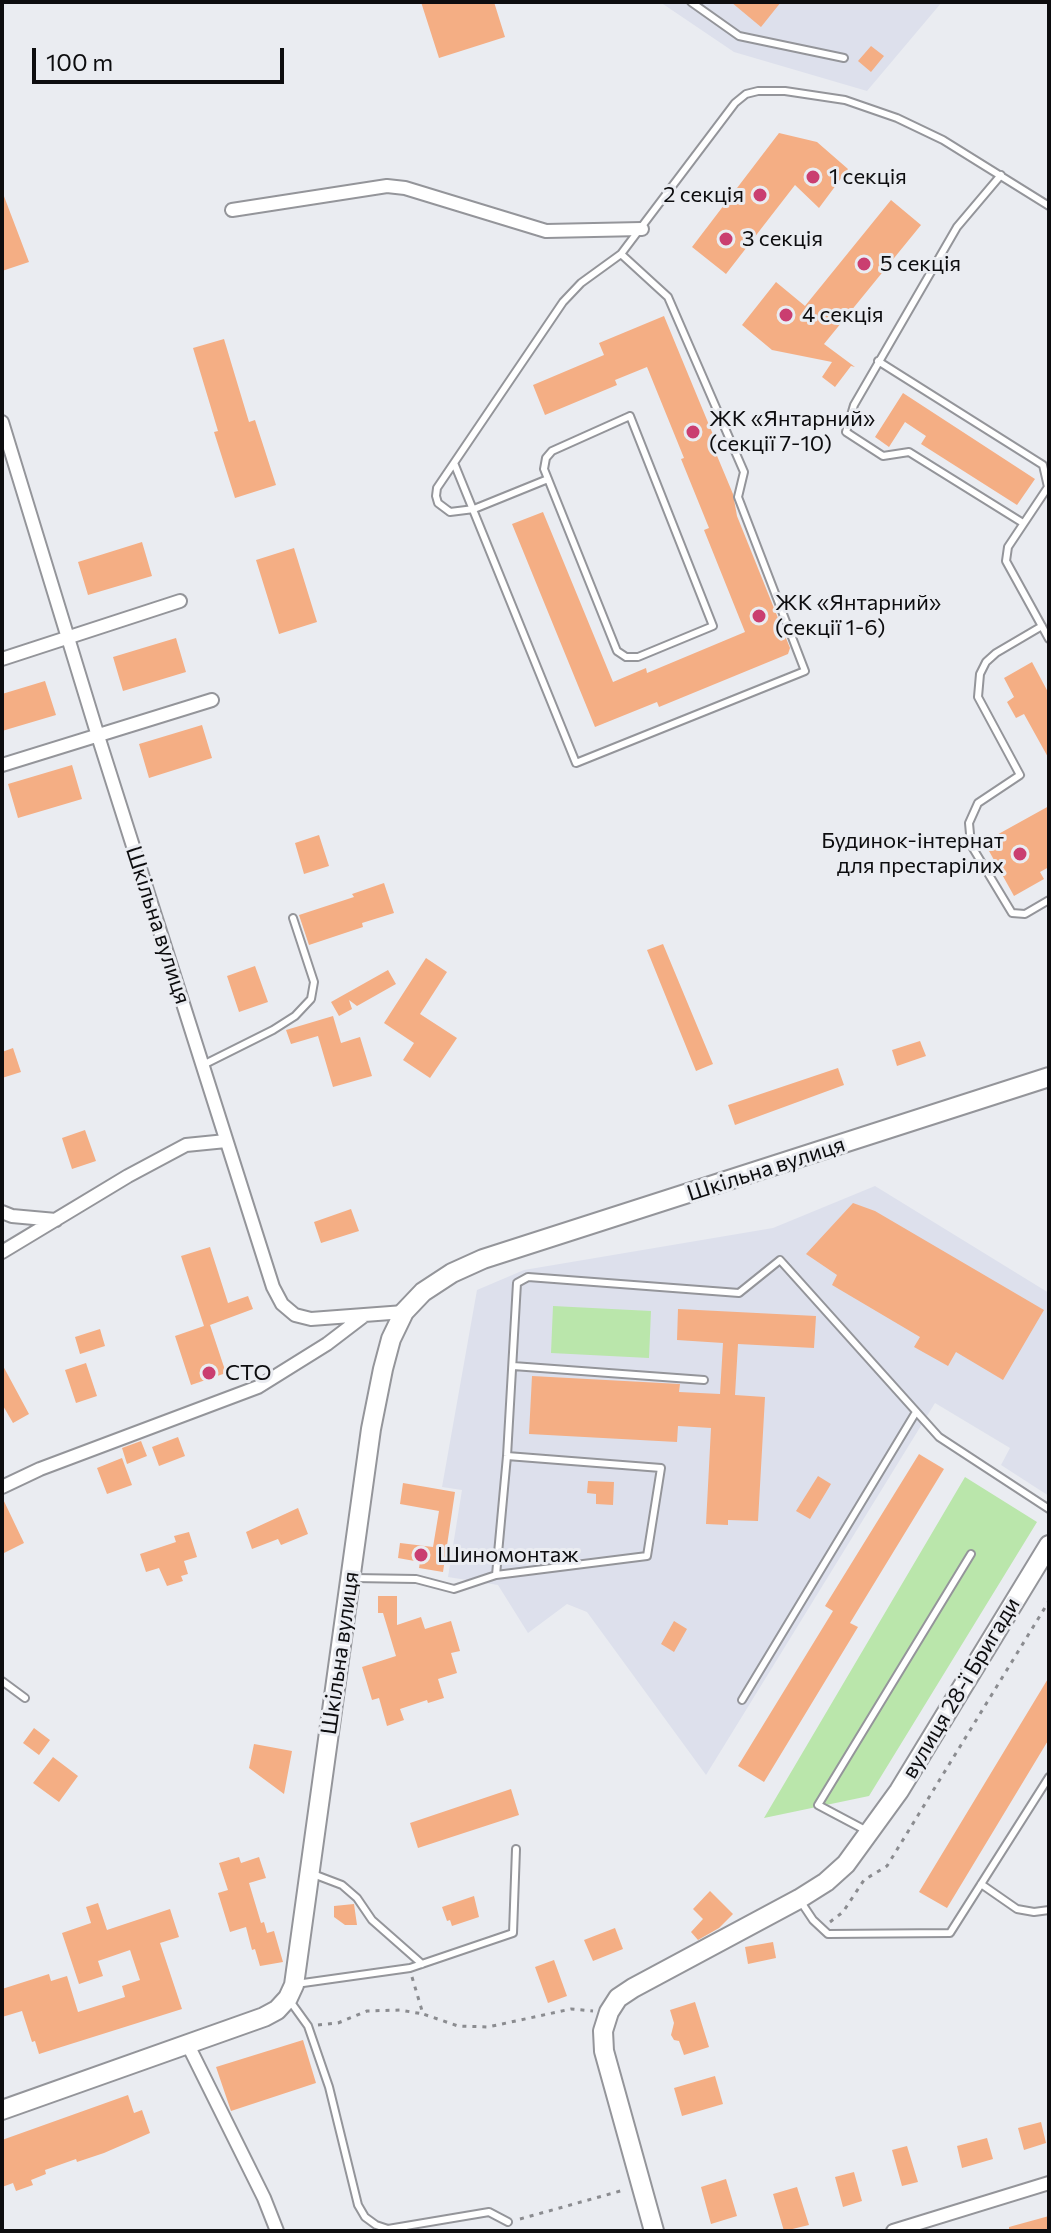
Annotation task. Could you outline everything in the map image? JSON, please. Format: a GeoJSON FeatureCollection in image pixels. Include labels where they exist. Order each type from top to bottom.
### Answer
{"type":"FeatureCollection","features":[{"type":"Feature","properties":{"kind":"street"},"geometry":{"type":"LineString","coordinates":[[232,210],[387,186],[405,188],[546,231],[642,229]]}},
{"type":"Feature","properties":{"kind":"street","name":"Шкільна вулиця"},"geometry":{"type":"LineString","coordinates":[[2,422],[273,1287],[282,1304],[295,1315],[311,1319],[404,1312]]}},
{"type":"Feature","properties":{"kind":"street"},"geometry":{"type":"LineString","coordinates":[[2,659],[180,601]]}},
{"type":"Feature","properties":{"kind":"street"},"geometry":{"type":"LineString","coordinates":[[2,765],[212,700]]}},
{"type":"Feature","properties":{"kind":"street","name":"Шкільна вулиця"},"geometry":{"type":"LineString","coordinates":[[291,1991],[371,1429],[391,1339],[404,1312],[423,1292],[452,1273],[483,1259],[1049,1077]]}},
{"type":"Feature","properties":{"kind":"street"},"geometry":{"type":"LineString","coordinates":[[2,1252],[186,1145],[226,1141]]}},
{"type":"Feature","properties":{"kind":"street"},"geometry":{"type":"LineString","coordinates":[[2,1212],[12,1216],[56,1220]]}},
{"type":"Feature","properties":{"kind":"street"},"geometry":{"type":"LineString","coordinates":[[2,1487],[40,1469],[258,1387],[327,1344],[365,1315]]}},
{"type":"Feature","properties":{"kind":"street","name":"вулиця 28-ї Бригади"},"geometry":{"type":"LineString","coordinates":[[609,2012],[618,1998],[633,1988],[799,1899],[826,1882],[846,1864],[899,1791],[1046,1556]]}},
{"type":"Feature","properties":{"kind":"street"},"geometry":{"type":"LineString","coordinates":[[2,2110],[264,2017],[277,2010],[291,1991]]}},
{"type":"Feature","properties":{"kind":"street"},"geometry":{"type":"LineString","coordinates":[[609,2012],[603,2031],[604,2051],[654,2231]]}},
{"type":"Feature","properties":{"kind":"street"},"geometry":{"type":"LineString","coordinates":[[188,2045],[264,2198],[277,2231]]}},
{"type":"Feature","properties":{"kind":"street"},"geometry":{"type":"LineString","coordinates":[[893,2231],[1049,2183]]}},
{"type":"Feature","properties":{"kind":"lane"},"geometry":{"type":"LineString","coordinates":[[691,2],[739,36],[844,58]]}},
{"type":"Feature","properties":{"kind":"lane"},"geometry":{"type":"LineString","coordinates":[[548,479],[474,509],[450,512],[438,503],[437,488],[563,302],[581,283],[621,254],[735,103],[746,94],[785,91],[845,100],[897,118],[943,140],[1049,206]]}},
{"type":"Feature","properties":{"kind":"lane"},"geometry":{"type":"LineString","coordinates":[[1001,175],[957,227],[854,405],[846,432],[883,456],[909,452],[1023,523]]}},
{"type":"Feature","properties":{"kind":"lane"},"geometry":{"type":"LineString","coordinates":[[454,463],[576,763],[805,671],[738,497],[744,472],[668,297],[621,254]]}},
{"type":"Feature","properties":{"kind":"lane"},"geometry":{"type":"LineString","coordinates":[[878,361],[1043,465],[1048,487],[1008,547],[1006,561],[1049,639]]}},
{"type":"Feature","properties":{"kind":"lane"},"geometry":{"type":"LineString","coordinates":[[630,416],[713,626],[638,657],[626,657],[617,651],[548,479],[544,469],[546,458],[552,451],[630,416]]}},
{"type":"Feature","properties":{"kind":"lane"},"geometry":{"type":"LineString","coordinates":[[1042,626],[996,653],[986,662],[980,674],[978,697],[1020,775],[978,803],[969,823],[971,845],[1012,913],[1025,914],[1049,900]]}},
{"type":"Feature","properties":{"kind":"lane"},"geometry":{"type":"LineString","coordinates":[[202,1065],[273,1030],[295,1016],[311,999],[314,982],[293,918]]}},
{"type":"Feature","properties":{"kind":"lane"},"geometry":{"type":"LineString","coordinates":[[496,1575],[507,1456],[517,1283],[528,1277],[739,1293],[780,1260],[939,1437],[1049,1509]]}},
{"type":"Feature","properties":{"kind":"lane"},"geometry":{"type":"LineString","coordinates":[[513,1366],[704,1380]]}},
{"type":"Feature","properties":{"kind":"lane"},"geometry":{"type":"LineString","coordinates":[[742,1700],[916,1412]]}},
{"type":"Feature","properties":{"kind":"lane"},"geometry":{"type":"LineString","coordinates":[[350,1578],[416,1579],[454,1589],[496,1575],[647,1556],[661,1468],[507,1456]]}},
{"type":"Feature","properties":{"kind":"lane"},"geometry":{"type":"LineString","coordinates":[[870,1833],[818,1805],[971,1554]]}},
{"type":"Feature","properties":{"kind":"lane"},"geometry":{"type":"LineString","coordinates":[[2,1681],[25,1698]]}},
{"type":"Feature","properties":{"kind":"lane"},"geometry":{"type":"LineString","coordinates":[[799,1899],[821,1930],[834,1935],[950,1933],[1049,1777]]}},
{"type":"Feature","properties":{"kind":"lane"},"geometry":{"type":"LineString","coordinates":[[508,2222],[489,2212],[388,2229],[365,2217],[358,2205],[329,2087],[308,2026],[291,1991],[410,1968],[513,1933],[516,1849]]}},
{"type":"Feature","properties":{"kind":"lane"},"geometry":{"type":"LineString","coordinates":[[309,1872],[342,1885],[357,1898],[372,1920],[422,1964]]}},
{"type":"Feature","properties":{"kind":"lane"},"geometry":{"type":"LineString","coordinates":[[981,1884],[1017,1909],[1034,1912],[1049,1910]]}},
{"type":"Feature","properties":{"kind":"path"},"geometry":{"type":"LineString","coordinates":[[821,1930],[843,1912],[864,1880],[887,1866],[1049,1601]]}},
{"type":"Feature","properties":{"kind":"path"},"geometry":{"type":"LineString","coordinates":[[410,1968],[423,2014]]}},
{"type":"Feature","properties":{"kind":"path"},"geometry":{"type":"LineString","coordinates":[[308,2026],[338,2023],[367,2011],[400,2010],[458,2026],[488,2027],[571,2009],[609,2012]]}},
{"type":"Feature","properties":{"kind":"path"},"geometry":{"type":"LineString","coordinates":[[508,2222],[641,2185]]}},
{"type":"Feature","properties":{"kind":"shaded area"},"geometry":{"type":"Polygon","coordinates":[[[660,2],[942,2],[867,91],[734,52],[660,2]]]}},
{"type":"Feature","properties":{"kind":"shaded area"},"geometry":{"type":"Polygon","coordinates":[[[875,1186],[1049,1293],[1049,1496],[1001,1465],[1010,1448],[935,1403],[706,1775],[587,1612],[567,1604],[528,1633],[498,1585],[448,1577],[462,1490],[442,1487],[477,1290],[524,1270],[773,1228],[875,1186]]]}},
{"type":"Feature","properties":{"kind":"green space"},"geometry":{"type":"Polygon","coordinates":[[[553,1306],[651,1311],[649,1358],[551,1353],[553,1306]]]}},
{"type":"Feature","properties":{"kind":"green space"},"geometry":{"type":"Polygon","coordinates":[[[965,1477],[1037,1522],[869,1796],[764,1818],[965,1477]]]}},
{"type":"Feature","properties":{"kind":"building"},"geometry":{"type":"Polygon","coordinates":[[[421,2],[494,2],[505,37],[439,58],[421,2]]]}},
{"type":"Feature","properties":{"kind":"building"},"geometry":{"type":"Polygon","coordinates":[[[731,2],[781,2],[761,27],[731,2]]]}},
{"type":"Feature","properties":{"kind":"building"},"geometry":{"type":"Polygon","coordinates":[[[871,46],[884,56],[871,72],[858,61],[871,46]]]}},
{"type":"Feature","properties":{"kind":"building"},"geometry":{"type":"Polygon","coordinates":[[[779,133],[817,142],[848,169],[819,208],[795,185],[726,274],[692,247],[779,133]]]}},
{"type":"Feature","properties":{"kind":"building"},"geometry":{"type":"Polygon","coordinates":[[[2,191],[29,262],[2,271],[2,191]]]}},
{"type":"Feature","properties":{"kind":"building"},"geometry":{"type":"Polygon","coordinates":[[[891,200],[921,225],[824,344],[855,367],[851,366],[835,387],[822,377],[832,362],[772,350],[742,325],[776,282],[805,306],[891,200]]]}},
{"type":"Feature","properties":{"kind":"building","name":"ЖК «Янтарний» (секції 1-6)"},"geometry":{"type":"Polygon","coordinates":[[[664,316],[719,449],[715,451],[733,494],[737,516],[790,648],[788,654],[659,707],[657,702],[595,727],[512,524],[543,512],[613,682],[646,668],[647,673],[745,632],[704,530],[709,528],[681,459],[684,458],[647,367],[615,380],[617,385],[545,415],[533,385],[604,355],[599,343],[664,316]]]}},
{"type":"Feature","properties":{"kind":"building"},"geometry":{"type":"Polygon","coordinates":[[[224,339],[249,422],[255,420],[276,485],[235,498],[214,432],[218,431],[193,348],[224,339]]]}},
{"type":"Feature","properties":{"kind":"building"},"geometry":{"type":"Polygon","coordinates":[[[903,393],[1035,479],[1017,505],[921,444],[926,436],[905,422],[889,447],[875,437],[903,393]]]}},
{"type":"Feature","properties":{"kind":"building"},"geometry":{"type":"Polygon","coordinates":[[[142,542],[152,576],[88,595],[78,562],[142,542]]]}},
{"type":"Feature","properties":{"kind":"building"},"geometry":{"type":"Polygon","coordinates":[[[294,548],[317,622],[279,634],[256,560],[294,548]]]}},
{"type":"Feature","properties":{"kind":"building"},"geometry":{"type":"Polygon","coordinates":[[[176,638],[186,672],[123,691],[113,657],[176,638]]]}},
{"type":"Feature","properties":{"kind":"building"},"geometry":{"type":"Polygon","coordinates":[[[1032,662],[1049,694],[1049,759],[1024,714],[1016,718],[1007,702],[1014,697],[1004,678],[1032,662]]]}},
{"type":"Feature","properties":{"kind":"building"},"geometry":{"type":"Polygon","coordinates":[[[45,681],[56,715],[2,731],[2,694],[45,681]]]}},
{"type":"Feature","properties":{"kind":"building"},"geometry":{"type":"Polygon","coordinates":[[[202,725],[212,758],[149,778],[139,744],[202,725]]]}},
{"type":"Feature","properties":{"kind":"building"},"geometry":{"type":"Polygon","coordinates":[[[72,765],[82,799],[18,818],[8,784],[72,765]]]}},
{"type":"Feature","properties":{"kind":"building","name":"Будинок-інтернат для престарілих"},"geometry":{"type":"Polygon","coordinates":[[[1049,806],[1049,867],[1040,872],[1044,879],[1014,896],[984,842],[1049,806]]]}},
{"type":"Feature","properties":{"kind":"building"},"geometry":{"type":"Polygon","coordinates":[[[319,835],[329,866],[304,874],[295,843],[319,835]]]}},
{"type":"Feature","properties":{"kind":"building"},"geometry":{"type":"Polygon","coordinates":[[[384,883],[394,913],[309,945],[299,915],[354,897],[352,894],[384,883]]]}},
{"type":"Feature","properties":{"kind":"building"},"geometry":{"type":"Polygon","coordinates":[[[663,944],[713,1064],[696,1071],[647,950],[663,944]]]}},
{"type":"Feature","properties":{"kind":"building"},"geometry":{"type":"Polygon","coordinates":[[[426,958],[447,972],[420,1014],[457,1038],[430,1078],[403,1060],[414,1043],[384,1023],[426,958]]]}},
{"type":"Feature","properties":{"kind":"building"},"geometry":{"type":"Polygon","coordinates":[[[255,966],[268,1002],[239,1012],[227,976],[255,966]]]}},
{"type":"Feature","properties":{"kind":"building"},"geometry":{"type":"Polygon","coordinates":[[[388,970],[396,984],[357,1006],[349,1000],[352,1009],[339,1016],[331,1002],[388,970]]]}},
{"type":"Feature","properties":{"kind":"building"},"geometry":{"type":"Polygon","coordinates":[[[333,1016],[341,1043],[360,1037],[372,1076],[333,1087],[318,1036],[291,1044],[286,1030],[333,1016]]]}},
{"type":"Feature","properties":{"kind":"building"},"geometry":{"type":"Polygon","coordinates":[[[920,1041],[926,1056],[897,1066],[892,1050],[920,1041]]]}},
{"type":"Feature","properties":{"kind":"building"},"geometry":{"type":"Polygon","coordinates":[[[13,1048],[21,1072],[2,1078],[2,1052],[13,1048]]]}},
{"type":"Feature","properties":{"kind":"building"},"geometry":{"type":"Polygon","coordinates":[[[838,1068],[844,1085],[735,1125],[728,1105],[838,1068]]]}},
{"type":"Feature","properties":{"kind":"building"},"geometry":{"type":"Polygon","coordinates":[[[85,1130],[96,1161],[72,1169],[62,1138],[85,1130]]]}},
{"type":"Feature","properties":{"kind":"building"},"geometry":{"type":"Polygon","coordinates":[[[853,1203],[875,1211],[1044,1310],[1003,1380],[956,1352],[948,1366],[914,1347],[920,1337],[832,1285],[837,1275],[806,1254],[853,1203]]]}},
{"type":"Feature","properties":{"kind":"building"},"geometry":{"type":"Polygon","coordinates":[[[351,1209],[359,1231],[321,1243],[314,1222],[351,1209]]]}},
{"type":"Feature","properties":{"kind":"building"},"geometry":{"type":"Polygon","coordinates":[[[210,1247],[228,1303],[248,1296],[253,1309],[210,1325],[226,1373],[191,1385],[175,1336],[204,1326],[181,1256],[210,1247]]]}},
{"type":"Feature","properties":{"kind":"building"},"geometry":{"type":"Polygon","coordinates":[[[678,1309],[816,1316],[814,1348],[738,1344],[735,1395],[765,1397],[758,1521],[728,1520],[728,1525],[706,1524],[711,1428],[678,1426],[677,1442],[529,1434],[532,1376],[680,1384],[679,1392],[720,1394],[723,1343],[677,1340],[678,1309]]]}},
{"type":"Feature","properties":{"kind":"building"},"geometry":{"type":"Polygon","coordinates":[[[100,1329],[105,1346],[80,1354],[75,1337],[100,1329]]]}},
{"type":"Feature","properties":{"kind":"building"},"geometry":{"type":"Polygon","coordinates":[[[86,1363],[97,1396],[76,1403],[65,1370],[86,1363]]]}},
{"type":"Feature","properties":{"kind":"building"},"geometry":{"type":"Polygon","coordinates":[[[2,1364],[29,1414],[13,1423],[2,1404],[2,1364]]]}},
{"type":"Feature","properties":{"kind":"building"},"geometry":{"type":"Polygon","coordinates":[[[178,1437],[185,1456],[159,1466],[152,1447],[178,1437]]]}},
{"type":"Feature","properties":{"kind":"building"},"geometry":{"type":"Polygon","coordinates":[[[141,1441],[147,1456],[127,1464],[122,1448],[141,1441]]]}},
{"type":"Feature","properties":{"kind":"building"},"geometry":{"type":"Polygon","coordinates":[[[919,1454],[944,1469],[850,1623],[858,1627],[764,1782],[738,1766],[833,1611],[825,1606],[919,1454]]]}},
{"type":"Feature","properties":{"kind":"building"},"geometry":{"type":"Polygon","coordinates":[[[122,1458],[132,1485],[107,1494],[97,1468],[122,1458]]]}},
{"type":"Feature","properties":{"kind":"building"},"geometry":{"type":"Polygon","coordinates":[[[818,1476],[831,1484],[810,1519],[796,1511],[818,1476]]]}},
{"type":"Feature","properties":{"kind":"building"},"geometry":{"type":"Polygon","coordinates":[[[588,1481],[614,1482],[613,1505],[596,1504],[596,1494],[587,1493],[588,1481]]]}},
{"type":"Feature","properties":{"kind":"building"},"geometry":{"type":"Polygon","coordinates":[[[403,1483],[455,1492],[443,1572],[419,1568],[420,1562],[398,1558],[400,1543],[433,1547],[439,1511],[400,1504],[403,1483]]]}},
{"type":"Feature","properties":{"kind":"building"},"geometry":{"type":"Polygon","coordinates":[[[2,1497],[24,1543],[2,1554],[2,1497]]]}},
{"type":"Feature","properties":{"kind":"building"},"geometry":{"type":"Polygon","coordinates":[[[298,1508],[308,1534],[281,1545],[278,1539],[252,1549],[246,1532],[298,1508]]]}},
{"type":"Feature","properties":{"kind":"building"},"geometry":{"type":"Polygon","coordinates":[[[189,1532],[197,1557],[184,1561],[188,1574],[181,1576],[183,1581],[167,1586],[159,1568],[146,1572],[140,1554],[176,1542],[174,1536],[189,1532]]]}},
{"type":"Feature","properties":{"kind":"building"},"geometry":{"type":"Polygon","coordinates":[[[378,1596],[397,1596],[397,1625],[421,1617],[425,1629],[451,1621],[460,1651],[451,1653],[457,1673],[438,1679],[444,1698],[400,1709],[404,1720],[387,1726],[379,1698],[372,1700],[362,1667],[396,1656],[383,1613],[378,1613],[378,1596]]]}},
{"type":"Feature","properties":{"kind":"building"},"geometry":{"type":"Polygon","coordinates":[[[674,1621],[687,1629],[674,1652],[661,1644],[674,1621]]]}},
{"type":"Feature","properties":{"kind":"building"},"geometry":{"type":"Polygon","coordinates":[[[1049,1677],[1049,1739],[947,1908],[919,1892],[1049,1677]]]}},
{"type":"Feature","properties":{"kind":"building"},"geometry":{"type":"Polygon","coordinates":[[[34,1728],[50,1740],[39,1755],[23,1743],[34,1728]]]}},
{"type":"Feature","properties":{"kind":"building"},"geometry":{"type":"Polygon","coordinates":[[[254,1744],[292,1751],[284,1794],[249,1768],[254,1744]]]}},
{"type":"Feature","properties":{"kind":"building"},"geometry":{"type":"Polygon","coordinates":[[[53,1757],[78,1776],[59,1802],[33,1783],[53,1757]]]}},
{"type":"Feature","properties":{"kind":"building"},"geometry":{"type":"Polygon","coordinates":[[[511,1789],[519,1815],[418,1848],[410,1823],[511,1789]]]}},
{"type":"Feature","properties":{"kind":"building"},"geometry":{"type":"Polygon","coordinates":[[[239,1857],[241,1863],[259,1857],[266,1878],[249,1883],[261,1923],[264,1922],[267,1933],[274,1931],[283,1962],[260,1966],[246,1927],[230,1932],[218,1893],[228,1890],[219,1863],[239,1857]]]}},
{"type":"Feature","properties":{"kind":"building"},"geometry":{"type":"Polygon","coordinates":[[[710,1891],[733,1914],[719,1928],[698,1940],[691,1932],[703,1919],[693,1909],[710,1891]]]}},
{"type":"Feature","properties":{"kind":"building"},"geometry":{"type":"Polygon","coordinates":[[[474,1896],[479,1917],[452,1926],[442,1907],[474,1896]]]}},
{"type":"Feature","properties":{"kind":"building"},"geometry":{"type":"Polygon","coordinates":[[[98,1903],[107,1930],[170,1909],[179,1937],[160,1943],[182,2009],[39,2054],[22,2011],[2,2017],[2,1989],[49,1974],[51,1981],[67,1976],[78,2012],[125,1997],[122,1986],[140,1980],[130,1950],[98,1961],[103,1976],[79,1984],[62,1933],[91,1923],[86,1907],[98,1903]]]}},
{"type":"Feature","properties":{"kind":"building"},"geometry":{"type":"Polygon","coordinates":[[[354,1904],[357,1925],[345,1925],[334,1917],[334,1906],[354,1904]]]}},
{"type":"Feature","properties":{"kind":"building"},"geometry":{"type":"Polygon","coordinates":[[[615,1928],[623,1949],[593,1961],[584,1940],[615,1928]]]}},
{"type":"Feature","properties":{"kind":"building"},"geometry":{"type":"Polygon","coordinates":[[[773,1942],[776,1958],[748,1964],[745,1947],[773,1942]]]}},
{"type":"Feature","properties":{"kind":"building"},"geometry":{"type":"Polygon","coordinates":[[[554,1960],[567,1996],[548,2003],[535,1967],[554,1960]]]}},
{"type":"Feature","properties":{"kind":"building"},"geometry":{"type":"Polygon","coordinates":[[[695,2002],[709,2047],[684,2055],[679,2041],[671,2035],[674,2023],[670,2010],[695,2002]]]}},
{"type":"Feature","properties":{"kind":"building"},"geometry":{"type":"Polygon","coordinates":[[[303,2040],[316,2083],[231,2111],[216,2067],[303,2040]]]}},
{"type":"Feature","properties":{"kind":"building"},"geometry":{"type":"Polygon","coordinates":[[[715,2076],[723,2104],[682,2116],[674,2088],[715,2076]]]}},
{"type":"Feature","properties":{"kind":"building"},"geometry":{"type":"Polygon","coordinates":[[[128,2095],[134,2113],[142,2110],[150,2133],[104,2153],[45,2170],[46,2174],[31,2180],[33,2185],[16,2191],[13,2183],[2,2187],[2,2140],[128,2095]]]}},
{"type":"Feature","properties":{"kind":"building"},"geometry":{"type":"Polygon","coordinates":[[[1041,2122],[1046,2143],[1024,2150],[1018,2128],[1041,2122]]]}},
{"type":"Feature","properties":{"kind":"building"},"geometry":{"type":"Polygon","coordinates":[[[987,2138],[993,2159],[962,2168],[957,2146],[987,2138]]]}},
{"type":"Feature","properties":{"kind":"building"},"geometry":{"type":"Polygon","coordinates":[[[907,2146],[918,2182],[902,2186],[892,2150],[907,2146]]]}},
{"type":"Feature","properties":{"kind":"building"},"geometry":{"type":"Polygon","coordinates":[[[854,2172],[862,2201],[843,2207],[835,2177],[854,2172]]]}},
{"type":"Feature","properties":{"kind":"building"},"geometry":{"type":"Polygon","coordinates":[[[726,2179],[737,2216],[711,2224],[701,2187],[726,2179]]]}},
{"type":"Feature","properties":{"kind":"building"},"geometry":{"type":"Polygon","coordinates":[[[797,2187],[809,2225],[784,2231],[773,2194],[797,2187]]]}},
{"type":"Feature","properties":{"kind":"building"},"geometry":{"type":"Polygon","coordinates":[[[1049,2216],[1049,2231],[1009,2231],[1009,2227],[1049,2216]]]}},
{"type":"Feature","properties":{"kind":"place","name":"1 секція"},"geometry":{"type":"Point","coordinates":[813,177]}},
{"type":"Feature","properties":{"kind":"place","name":"2 секція"},"geometry":{"type":"Point","coordinates":[760,195]}},
{"type":"Feature","properties":{"kind":"place","name":"3 секція"},"geometry":{"type":"Point","coordinates":[726,239]}},
{"type":"Feature","properties":{"kind":"place","name":"5 секція"},"geometry":{"type":"Point","coordinates":[864,264]}},
{"type":"Feature","properties":{"kind":"place","name":"4 секція"},"geometry":{"type":"Point","coordinates":[786,315]}},
{"type":"Feature","properties":{"kind":"place","name":"ЖК «Янтарний» (секції 7-10)"},"geometry":{"type":"Point","coordinates":[693,432]}},
{"type":"Feature","properties":{"kind":"place","name":"ЖК «Янтарний» (секції 1-6)"},"geometry":{"type":"Point","coordinates":[759,616]}},
{"type":"Feature","properties":{"kind":"place","name":"Будинок-інтернат для престарілих"},"geometry":{"type":"Point","coordinates":[1020,854]}},
{"type":"Feature","properties":{"kind":"place","name":"СТО"},"geometry":{"type":"Point","coordinates":[209,1373]}},
{"type":"Feature","properties":{"kind":"place","name":"Шиномонтаж"},"geometry":{"type":"Point","coordinates":[421,1555]}}]}
